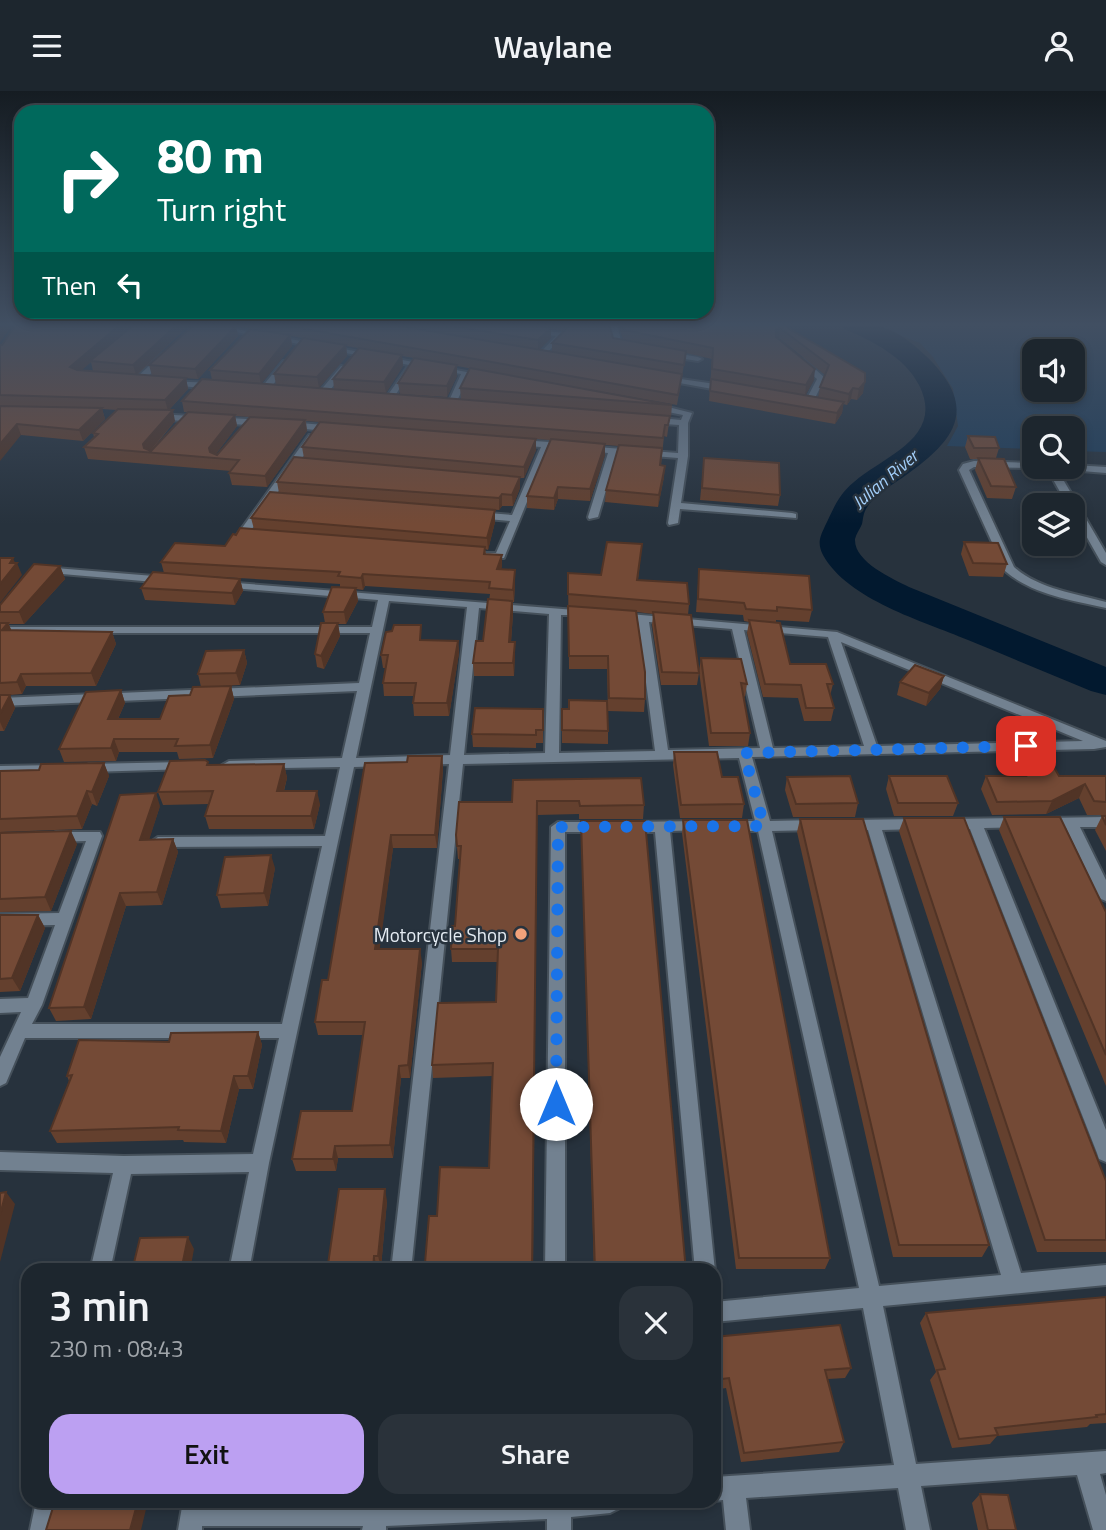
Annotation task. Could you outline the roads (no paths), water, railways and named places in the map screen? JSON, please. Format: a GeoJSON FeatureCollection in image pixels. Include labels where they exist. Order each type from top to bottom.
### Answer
{"type":"FeatureCollection","features":[{"type":"Feature","properties":{"kind":"street"},"geometry":{"type":"LineString","coordinates":[[193,393],[196,390]]}},
{"type":"Feature","properties":{"kind":"street"},"geometry":{"type":"LineString","coordinates":[[388,399],[394,390]]}},
{"type":"Feature","properties":{"kind":"street"},"geometry":{"type":"LineString","coordinates":[[452,403],[458,390]]}},
{"type":"Feature","properties":{"kind":"street"},"geometry":{"type":"LineString","coordinates":[[734,390],[744,392]]}},
{"type":"Feature","properties":{"kind":"street"},"geometry":{"type":"LineString","coordinates":[[809,402],[815,390]]}},
{"type":"Feature","properties":{"kind":"street"},"geometry":{"type":"LineString","coordinates":[[311,393],[336,394]]}},
{"type":"Feature","properties":{"kind":"street"},"geometry":{"type":"LineString","coordinates":[[375,398],[401,400]]}},
{"type":"Feature","properties":{"kind":"street"},"geometry":{"type":"LineString","coordinates":[[796,400],[820,404]]}},
{"type":"Feature","properties":{"kind":"street"},"geometry":{"type":"LineString","coordinates":[[440,402],[466,404]]}},
{"type":"Feature","properties":{"kind":"street"},"geometry":{"type":"LineString","coordinates":[[648,406],[688,413],[684,423],[683,456],[673,523]]}},
{"type":"Feature","properties":{"kind":"street"},"geometry":{"type":"LineString","coordinates":[[171,417],[178,409]]}},
{"type":"Feature","properties":{"kind":"street"},"geometry":{"type":"LineString","coordinates":[[144,417],[188,417],[272,424]]}},
{"type":"Feature","properties":{"kind":"street"},"geometry":{"type":"LineString","coordinates":[[179,427],[188,417]]}},
{"type":"Feature","properties":{"kind":"street"},"geometry":{"type":"LineString","coordinates":[[643,420],[684,423]]}},
{"type":"Feature","properties":{"kind":"street"},"geometry":{"type":"LineString","coordinates":[[240,432],[248,422]]}},
{"type":"Feature","properties":{"kind":"street"},"geometry":{"type":"LineString","coordinates":[[283,425],[345,429]]}},
{"type":"Feature","properties":{"kind":"street"},"geometry":{"type":"LineString","coordinates":[[269,537],[242,535],[318,427]]}},
{"type":"Feature","properties":{"kind":"street"},"geometry":{"type":"LineString","coordinates":[[505,442],[683,456]]}},
{"type":"Feature","properties":{"kind":"street"},"geometry":{"type":"LineString","coordinates":[[473,554],[500,556],[545,445]]}},
{"type":"Feature","properties":{"kind":"street"},"geometry":{"type":"LineString","coordinates":[[593,517],[613,450]]}},
{"type":"Feature","properties":{"kind":"street"},"geometry":{"type":"LineString","coordinates":[[293,463],[307,464]]}},
{"type":"Feature","properties":{"kind":"street"},"geometry":{"type":"LineString","coordinates":[[1022,466],[974,464],[966,466],[964,470],[1009,569],[1017,577],[1031,584],[1106,605]]}},
{"type":"Feature","properties":{"kind":"street"},"geometry":{"type":"LineString","coordinates":[[1085,469],[1106,470]]}},
{"type":"Feature","properties":{"kind":"street"},"geometry":{"type":"LineString","coordinates":[[1058,479],[1106,562]]}},
{"type":"Feature","properties":{"kind":"street"},"geometry":{"type":"LineString","coordinates":[[515,483],[529,484]]}},
{"type":"Feature","properties":{"kind":"street"},"geometry":{"type":"LineString","coordinates":[[269,498],[282,499]]}},
{"type":"Feature","properties":{"kind":"street"},"geometry":{"type":"LineString","coordinates":[[676,506],[792,516]]}},
{"type":"Feature","properties":{"kind":"street"},"geometry":{"type":"LineString","coordinates":[[461,514],[515,518]]}},
{"type":"Feature","properties":{"kind":"street"},"geometry":{"type":"LineString","coordinates":[[29,578],[36,569],[175,581]]}},
{"type":"Feature","properties":{"kind":"street"},"geometry":{"type":"LineString","coordinates":[[217,584],[473,607],[555,611],[833,634],[1104,744]]}},
{"type":"Feature","properties":{"kind":"street"},"geometry":{"type":"LineString","coordinates":[[241,1263],[346,762],[384,598]]}},
{"type":"Feature","properties":{"kind":"street"},"geometry":{"type":"LineString","coordinates":[[402,1263],[473,607]]}},
{"type":"Feature","properties":{"kind":"street"},"geometry":{"type":"LineString","coordinates":[[552,757],[555,611]]}},
{"type":"Feature","properties":{"kind":"street"},"geometry":{"type":"LineString","coordinates":[[643,619],[662,755]]}},
{"type":"Feature","properties":{"kind":"street"},"geometry":{"type":"LineString","coordinates":[[737,627],[767,752]]}},
{"type":"Feature","properties":{"kind":"street"},"geometry":{"type":"LineString","coordinates":[[0,630],[377,630]]}},
{"type":"Feature","properties":{"kind":"street"},"geometry":{"type":"LineString","coordinates":[[833,634],[872,750]]}},
{"type":"Feature","properties":{"kind":"street"},"geometry":{"type":"LineString","coordinates":[[0,702],[363,687]]}},
{"type":"Feature","properties":{"kind":"street"},"geometry":{"type":"LineString","coordinates":[[0,771],[1104,744]]}},
{"type":"Feature","properties":{"kind":"street"},"geometry":{"type":"LineString","coordinates":[[744,753],[764,826],[871,1297],[918,1530]]}},
{"type":"Feature","properties":{"kind":"street"},"geometry":{"type":"LineString","coordinates":[[1071,823],[1106,895]]}},
{"type":"Feature","properties":{"kind":"street"},"geometry":{"type":"LineString","coordinates":[[555,1263],[558,827],[1106,823]]}},
{"type":"Feature","properties":{"kind":"street"},"geometry":{"type":"LineString","coordinates":[[873,824],[1014,1283]]}},
{"type":"Feature","properties":{"kind":"street"},"geometry":{"type":"LineString","coordinates":[[975,824],[1106,1153]]}},
{"type":"Feature","properties":{"kind":"street"},"geometry":{"type":"LineString","coordinates":[[662,826],[704,1263]]}},
{"type":"Feature","properties":{"kind":"street"},"geometry":{"type":"LineString","coordinates":[[0,1078],[19,1031],[34,1005],[95,836],[41,837]]}},
{"type":"Feature","properties":{"kind":"street"},"geometry":{"type":"LineString","coordinates":[[159,842],[329,841]]}},
{"type":"Feature","properties":{"kind":"street"},"geometry":{"type":"LineString","coordinates":[[0,920],[65,919]]}},
{"type":"Feature","properties":{"kind":"street"},"geometry":{"type":"LineString","coordinates":[[0,1006],[34,1005]]}},
{"type":"Feature","properties":{"kind":"street"},"geometry":{"type":"LineString","coordinates":[[19,1031],[288,1031]]}},
{"type":"Feature","properties":{"kind":"street"},"geometry":{"type":"LineString","coordinates":[[0,1161],[124,1165],[260,1163]]}},
{"type":"Feature","properties":{"kind":"street"},"geometry":{"type":"LineString","coordinates":[[102,1263],[124,1165]]}},
{"type":"Feature","properties":{"kind":"street"},"geometry":{"type":"LineString","coordinates":[[721,1311],[1106,1275]]}},
{"type":"Feature","properties":{"kind":"street"},"geometry":{"type":"LineString","coordinates":[[738,1530],[723,1488],[1096,1462],[1105,1530]]}},
{"type":"Feature","properties":{"kind":"street"},"geometry":{"type":"LineString","coordinates":[[42,1530],[47,1508]]}},
{"type":"Feature","properties":{"kind":"street"},"geometry":{"type":"LineString","coordinates":[[192,1515],[559,1519],[590,1508]]}},
{"type":"Feature","properties":{"kind":"waterway","name":"Julian River"},"geometry":{"type":"LineString","coordinates":[[937,390],[942,400],[942,419],[933,435],[919,450],[864,490],[851,504],[837,538],[842,556],[858,572],[895,595],[1106,682]]}},
{"type":"Feature","properties":{"kind":"place","name":"Motorcycle Shop"},"geometry":{"type":"Point","coordinates":[521,934]}}]}
